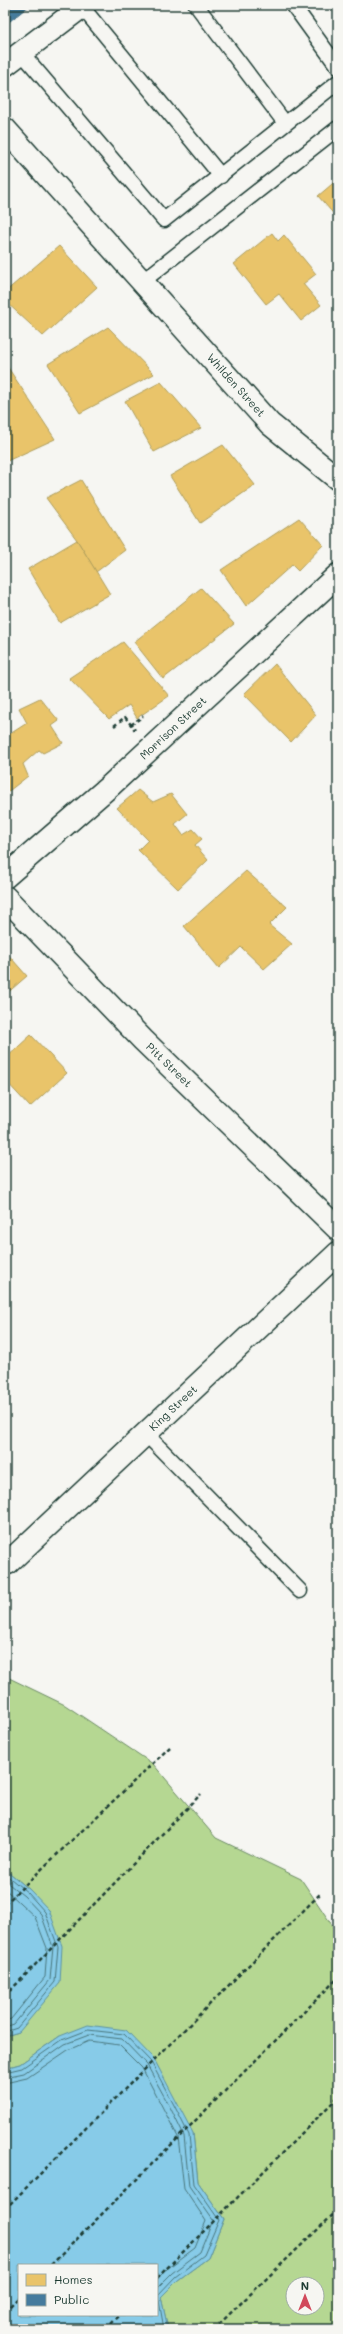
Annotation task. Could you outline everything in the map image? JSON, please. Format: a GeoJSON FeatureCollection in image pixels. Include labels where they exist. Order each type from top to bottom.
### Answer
{"type":"FeatureCollection","features":[{"type":"Feature","properties":{"kind":"street"},"geometry":{"type":"LineString","coordinates":[[13,59],[83,6]]}},
{"type":"Feature","properties":{"kind":"street","name":"Whilden Street"},"geometry":{"type":"LineString","coordinates":[[5,129],[270,424],[338,479]]}},
{"type":"Feature","properties":{"kind":"street","name":"Morrison Street"},"geometry":{"type":"LineString","coordinates":[[5,878],[111,785],[338,575]]}},
{"type":"Feature","properties":{"kind":"street","name":"Pitt Street"},"geometry":{"type":"LineString","coordinates":[[5,897],[143,1040],[338,1229]]}},
{"type":"Feature","properties":{"kind":"street","name":"King Street"},"geometry":{"type":"LineString","coordinates":[[8,1564],[338,1253]]}},
{"type":"Feature","properties":{"kind":"lane"},"geometry":{"type":"LineString","coordinates":[[196,5],[285,123]]}},
{"type":"Feature","properties":{"kind":"lane"},"geometry":{"type":"LineString","coordinates":[[293,5],[338,67]]}},
{"type":"Feature","properties":{"kind":"lane"},"geometry":{"type":"LineString","coordinates":[[83,6],[221,176]]}},
{"type":"Feature","properties":{"kind":"lane"},"geometry":{"type":"LineString","coordinates":[[13,59],[164,220],[338,82]]}},
{"type":"Feature","properties":{"kind":"lane"},"geometry":{"type":"LineString","coordinates":[[143,281],[338,128]]}},
{"type":"Feature","properties":{"kind":"lane"},"geometry":{"type":"LineString","coordinates":[[146,1434],[300,1591]]}},
{"type":"Feature","properties":{"kind":"path"},"geometry":{"type":"LineString","coordinates":[[131,725],[143,716]]}},
{"type":"Feature","properties":{"kind":"path"},"geometry":{"type":"LineString","coordinates":[[114,726],[125,717]]}},
{"type":"Feature","properties":{"kind":"path"},"geometry":{"type":"LineString","coordinates":[[5,1904],[170,1747]]}},
{"type":"Feature","properties":{"kind":"path"},"geometry":{"type":"LineString","coordinates":[[5,1996],[201,1794]]}},
{"type":"Feature","properties":{"kind":"path"},"geometry":{"type":"LineString","coordinates":[[5,2209],[320,1894]]}},
{"type":"Feature","properties":{"kind":"path"},"geometry":{"type":"LineString","coordinates":[[52,2264],[338,1978]]}},
{"type":"Feature","properties":{"kind":"path"},"geometry":{"type":"LineString","coordinates":[[158,2277],[338,2097]]}},
{"type":"Feature","properties":{"kind":"path"},"geometry":{"type":"LineString","coordinates":[[214,2329],[338,2210]]}},
{"type":"Feature","properties":{"kind":"path"},"geometry":{"type":"LineString","coordinates":[[5,2311],[18,2298]]}},
{"type":"Feature","properties":{"kind":"path"},"geometry":{"type":"LineString","coordinates":[[106,2329],[119,2316]]}},
{"type":"Feature","properties":{"kind":"green space"},"geometry":{"type":"Polygon","coordinates":[[[5,1676],[65,1705],[153,1764],[216,1838],[301,1879],[338,1934],[338,2329],[168,2329],[161,2297],[178,2280],[208,2258],[224,2219],[198,2182],[193,2133],[60,2036],[20,2064],[5,2068],[5,2036],[19,2032],[30,1890],[5,1869],[5,1676]]]}},
{"type":"Feature","properties":{"kind":"water"},"geometry":{"type":"Polygon","coordinates":[[[5,1869],[30,1890],[49,1910],[62,1946],[60,1983],[19,2032],[5,2036],[5,1869]]]}},
{"type":"Feature","properties":{"kind":"water"},"geometry":{"type":"Polygon","coordinates":[[[88,2025],[126,2030],[154,2059],[193,2133],[198,2182],[224,2219],[208,2258],[178,2280],[161,2297],[168,2329],[5,2329],[5,2068],[20,2064],[60,2036],[88,2025]]]}},
{"type":"Feature","properties":{"kind":"building: Homes"},"geometry":{"type":"Polygon","coordinates":[[[338,179],[338,219],[318,196],[338,179]]]}},
{"type":"Feature","properties":{"kind":"building: Homes"},"geometry":{"type":"Polygon","coordinates":[[[272,233],[278,241],[284,235],[316,274],[303,284],[321,305],[301,321],[279,294],[266,304],[234,264],[272,233]]]}},
{"type":"Feature","properties":{"kind":"building: Homes"},"geometry":{"type":"Polygon","coordinates":[[[59,246],[97,287],[43,336],[5,301],[5,292],[59,246]]]}},
{"type":"Feature","properties":{"kind":"building: Homes"},"geometry":{"type":"Polygon","coordinates":[[[108,327],[154,374],[80,413],[48,364],[108,327]]]}},
{"type":"Feature","properties":{"kind":"building: Homes"},"geometry":{"type":"Polygon","coordinates":[[[5,363],[55,439],[7,461],[5,457],[5,363]]]}},
{"type":"Feature","properties":{"kind":"building: Homes"},"geometry":{"type":"Polygon","coordinates":[[[161,382],[201,428],[154,452],[125,401],[161,382]]]}},
{"type":"Feature","properties":{"kind":"building: Homes"},"geometry":{"type":"Polygon","coordinates":[[[223,445],[255,485],[200,523],[170,476],[223,445]]]}},
{"type":"Feature","properties":{"kind":"building: Homes"},"geometry":{"type":"Polygon","coordinates":[[[81,480],[125,550],[96,572],[77,540],[46,498],[81,480]]]}},
{"type":"Feature","properties":{"kind":"building: Homes"},"geometry":{"type":"Polygon","coordinates":[[[299,518],[323,545],[298,571],[292,565],[246,606],[221,570],[299,518]]]}},
{"type":"Feature","properties":{"kind":"building: Homes"},"geometry":{"type":"Polygon","coordinates":[[[77,540],[110,594],[60,623],[28,569],[77,540]]]}},
{"type":"Feature","properties":{"kind":"building: Homes"},"geometry":{"type":"Polygon","coordinates":[[[201,588],[234,624],[163,679],[134,642],[201,588]]]}},
{"type":"Feature","properties":{"kind":"building: Homes"},"geometry":{"type":"Polygon","coordinates":[[[123,642],[169,696],[137,718],[129,705],[109,719],[69,678],[123,642]]]}},
{"type":"Feature","properties":{"kind":"building: Homes"},"geometry":{"type":"Polygon","coordinates":[[[275,664],[316,715],[291,742],[244,694],[275,664]]]}},
{"type":"Feature","properties":{"kind":"building: Homes"},"geometry":{"type":"Polygon","coordinates":[[[40,698],[59,721],[52,726],[63,743],[43,753],[39,750],[23,764],[28,776],[5,794],[5,731],[10,734],[27,723],[19,708],[40,698]]]}},
{"type":"Feature","properties":{"kind":"building: Homes"},"geometry":{"type":"Polygon","coordinates":[[[138,790],[153,802],[171,794],[187,814],[175,824],[183,835],[193,829],[202,839],[195,845],[208,860],[178,889],[138,850],[148,840],[117,808],[138,790]]]}},
{"type":"Feature","properties":{"kind":"building: Homes"},"geometry":{"type":"Polygon","coordinates":[[[246,871],[287,907],[269,925],[292,944],[264,969],[241,947],[219,968],[184,926],[246,871]]]}},
{"type":"Feature","properties":{"kind":"building: Homes"},"geometry":{"type":"Polygon","coordinates":[[[5,951],[27,976],[5,995],[5,951]]]}},
{"type":"Feature","properties":{"kind":"building: Homes"},"geometry":{"type":"Polygon","coordinates":[[[31,1035],[67,1073],[30,1107],[5,1080],[5,1059],[31,1035]]]}},
{"type":"Feature","properties":{"kind":"building: Public"},"geometry":{"type":"Polygon","coordinates":[[[5,5],[30,5],[5,25],[5,5]]]}}]}
